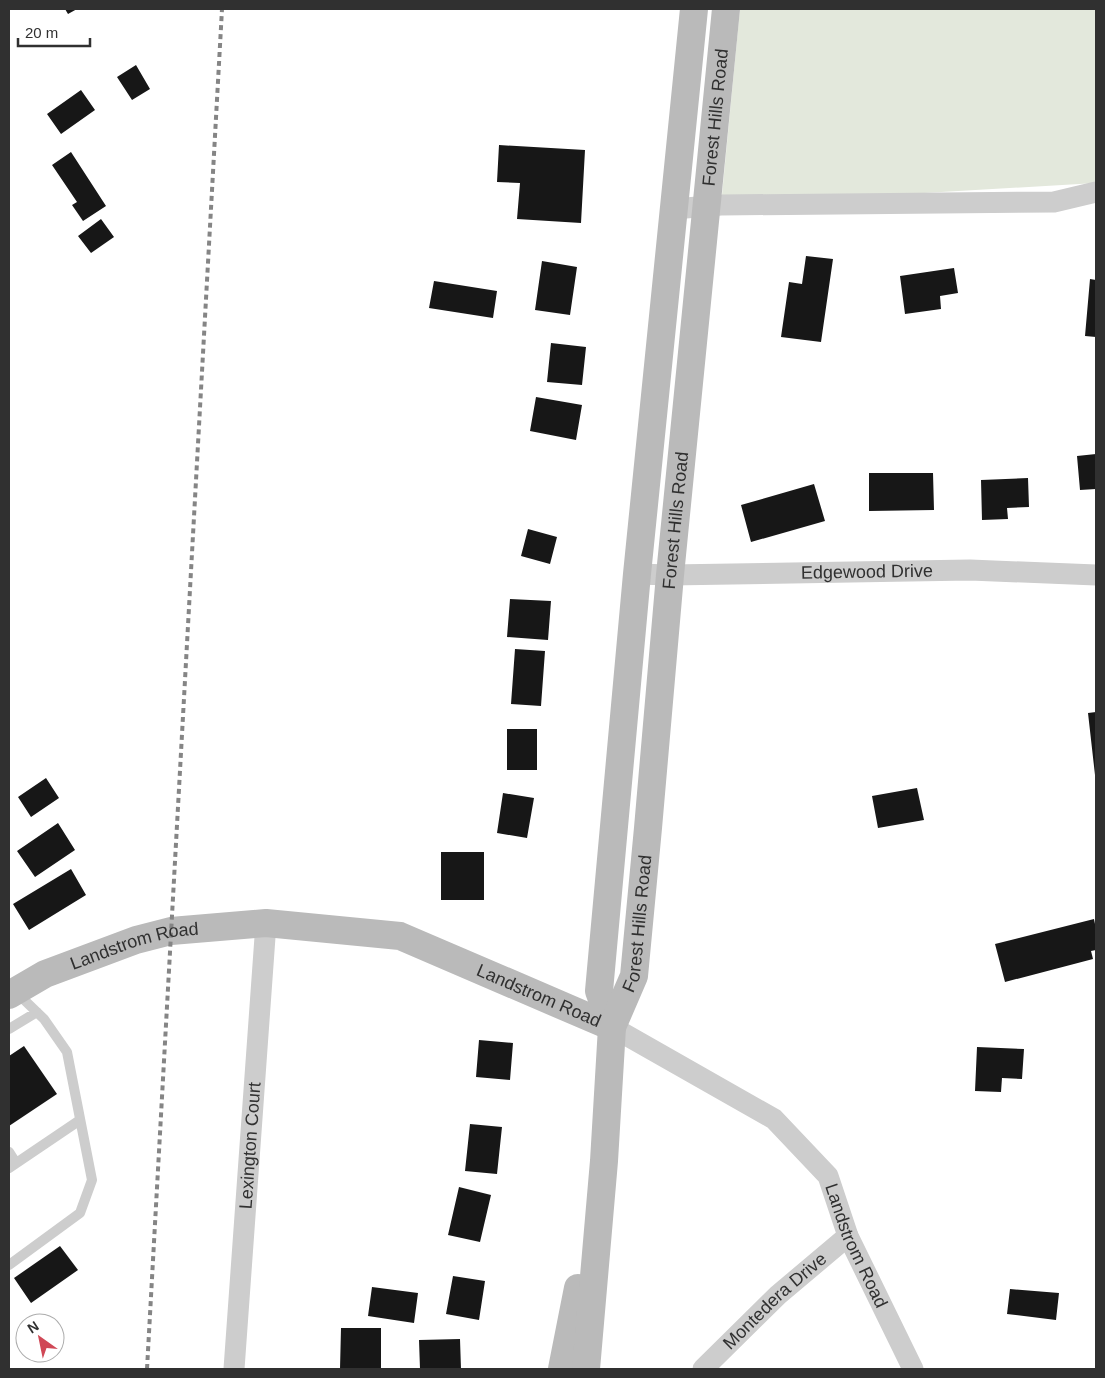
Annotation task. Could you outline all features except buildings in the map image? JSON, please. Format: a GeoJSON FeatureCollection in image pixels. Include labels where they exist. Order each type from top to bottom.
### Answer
{"type":"FeatureCollection","features":[{"type":"Feature","properties":{"kind":"street","name":"Forest Hills Road"},"geometry":{"type":"LineString","coordinates":[[612,1028],[599,991],[614,843],[637,574],[694,9]]}},
{"type":"Feature","properties":{"kind":"street","name":"Forest Hills Road"},"geometry":{"type":"LineString","coordinates":[[586,1369],[604,1161],[612,1028],[634,976],[670,575],[726,9]]}},
{"type":"Feature","properties":{"kind":"street"},"geometry":{"type":"LineString","coordinates":[[674,209],[707,206],[1054,202],[1096,192]]}},
{"type":"Feature","properties":{"kind":"street","name":"Edgewood Drive"},"geometry":{"type":"LineString","coordinates":[[637,574],[970,570],[1096,574]]}},
{"type":"Feature","properties":{"kind":"street","name":"Landstrom Road"},"geometry":{"type":"LineString","coordinates":[[12,993],[45,974],[136,940],[172,931],[266,922],[400,936],[612,1028],[774,1119],[828,1176],[848,1236],[914,1369]]}},
{"type":"Feature","properties":{"kind":"street","name":"Lexington Court"},"geometry":{"type":"LineString","coordinates":[[234,1369],[266,922]]}},
{"type":"Feature","properties":{"kind":"street","name":"Forest Hills Road"},"geometry":{"type":"LineString","coordinates":[[562,1369],[604,1161]]}},
{"type":"Feature","properties":{"kind":"street","name":"Montedera Drive"},"geometry":{"type":"LineString","coordinates":[[703,1369],[778,1295],[848,1236]]}},
{"type":"Feature","properties":{"kind":"lane"},"geometry":{"type":"LineString","coordinates":[[9,1265],[80,1213],[92,1180],[67,1052],[44,1019],[12,993]]}},
{"type":"Feature","properties":{"kind":"lane"},"geometry":{"type":"LineString","coordinates":[[9,1029],[37,1012]]}},
{"type":"Feature","properties":{"kind":"lane"},"geometry":{"type":"LineString","coordinates":[[9,1152],[12,1165],[80,1120]]}},
{"type":"Feature","properties":{"kind":"shaded area"},"geometry":{"type":"Polygon","coordinates":[[[740,9],[1096,9],[1096,183],[721,205],[740,9]]]}},
{"type":"Feature","properties":{"kind":"railway"},"geometry":{"type":"LineString","coordinates":[[147,1369],[222,9]]}}]}
